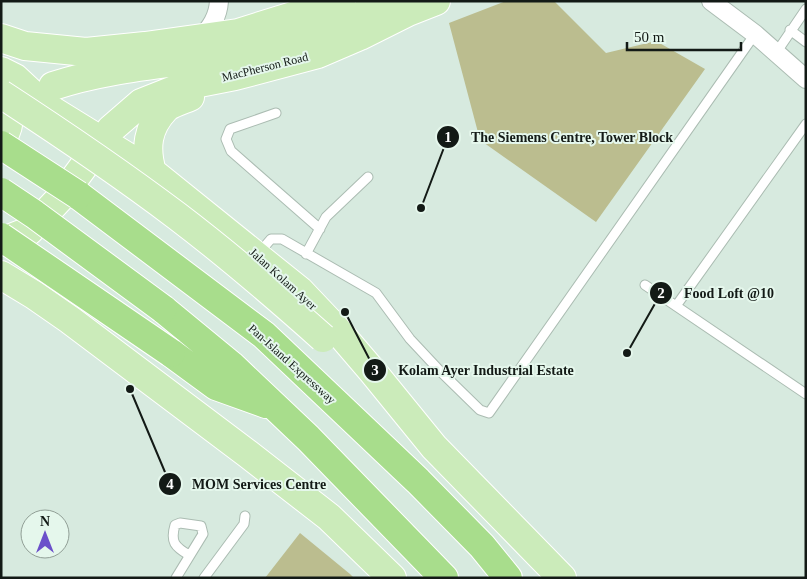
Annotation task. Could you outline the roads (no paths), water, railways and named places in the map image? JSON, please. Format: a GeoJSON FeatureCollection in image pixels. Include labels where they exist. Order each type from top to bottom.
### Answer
{"type":"FeatureCollection","features":[{"type":"Feature","properties":{"kind":"highway","name":"Pan-Island Expressway"},"geometry":{"type":"LineString","coordinates":[[1,143],[78,195],[264,335],[418,481],[482,546],[508,578]]}},
{"type":"Feature","properties":{"kind":"highway"},"geometry":{"type":"LineString","coordinates":[[1,192],[163,309],[231,366],[342,472],[444,578]]}},
{"type":"Feature","properties":{"kind":"highway"},"geometry":{"type":"LineString","coordinates":[[1,237],[106,307],[216,386],[277,408]]}},
{"type":"Feature","properties":{"kind":"main road"},"geometry":{"type":"LineString","coordinates":[[1,38],[25,46],[86,52],[238,33],[308,6],[341,1]]}},
{"type":"Feature","properties":{"kind":"main road"},"geometry":{"type":"LineString","coordinates":[[53,86],[107,71],[214,58],[251,51],[401,1]]}},
{"type":"Feature","properties":{"kind":"main road","name":"MacPherson Road"},"geometry":{"type":"LineString","coordinates":[[1,242],[29,231],[61,197],[111,129],[141,103],[184,86],[235,76],[318,54],[436,1]]}},
{"type":"Feature","properties":{"kind":"main road"},"geometry":{"type":"LineString","coordinates":[[152,172],[148,158],[147,142],[155,124],[166,108],[235,76]]}},
{"type":"Feature","properties":{"kind":"main road","name":"Jalan Kolam Ayer"},"geometry":{"type":"LineString","coordinates":[[2,79],[15,78],[45,106],[152,172],[300,290],[374,372],[434,447],[562,578]]}},
{"type":"Feature","properties":{"kind":"main road"},"geometry":{"type":"LineString","coordinates":[[1,143],[7,133],[10,101],[2,79]]}},
{"type":"Feature","properties":{"kind":"main road"},"geometry":{"type":"LineString","coordinates":[[2,79],[64,135],[177,216],[270,291],[323,338],[434,447]]}},
{"type":"Feature","properties":{"kind":"main road"},"geometry":{"type":"LineString","coordinates":[[1,275],[50,305],[329,517],[392,578]]}},
{"type":"Feature","properties":{"kind":"main road"},"geometry":{"type":"LineString","coordinates":[[1,296],[27,312],[106,347]]}},
{"type":"Feature","properties":{"kind":"street"},"geometry":{"type":"LineString","coordinates":[[200,39],[211,27],[218,12],[219,1]]}},
{"type":"Feature","properties":{"kind":"street"},"geometry":{"type":"LineString","coordinates":[[711,1],[756,34],[806,78]]}},
{"type":"Feature","properties":{"kind":"lane"},"geometry":{"type":"LineString","coordinates":[[776,53],[806,9]]}},
{"type":"Feature","properties":{"kind":"lane"},"geometry":{"type":"LineString","coordinates":[[790,30],[806,42]]}},
{"type":"Feature","properties":{"kind":"lane"},"geometry":{"type":"LineString","coordinates":[[257,255],[271,239],[282,240],[376,293],[405,332],[438,370],[480,410],[489,413],[756,34]]}},
{"type":"Feature","properties":{"kind":"lane"},"geometry":{"type":"LineString","coordinates":[[276,113],[230,129],[226,139],[231,151],[320,229]]}},
{"type":"Feature","properties":{"kind":"lane"},"geometry":{"type":"LineString","coordinates":[[676,306],[806,124]]}},
{"type":"Feature","properties":{"kind":"lane"},"geometry":{"type":"LineString","coordinates":[[306,254],[326,217],[368,177]]}},
{"type":"Feature","properties":{"kind":"lane"},"geometry":{"type":"LineString","coordinates":[[645,285],[806,394]]}},
{"type":"Feature","properties":{"kind":"lane"},"geometry":{"type":"LineString","coordinates":[[204,578],[244,524],[245,516]]}},
{"type":"Feature","properties":{"kind":"lane"},"geometry":{"type":"LineString","coordinates":[[176,578],[189,555]]}},
{"type":"Feature","properties":{"kind":"place","name":"The Siemens Centre, Tower Block"},"geometry":{"type":"Point","coordinates":[421,208]}},
{"type":"Feature","properties":{"kind":"place","name":"Kolam Ayer Industrial Estate"},"geometry":{"type":"Point","coordinates":[345,312]}},
{"type":"Feature","properties":{"kind":"place","name":"Food Loft @10"},"geometry":{"type":"Point","coordinates":[627,353]}},
{"type":"Feature","properties":{"kind":"place","name":"MOM Services Centre"},"geometry":{"type":"Point","coordinates":[130,389]}}]}
